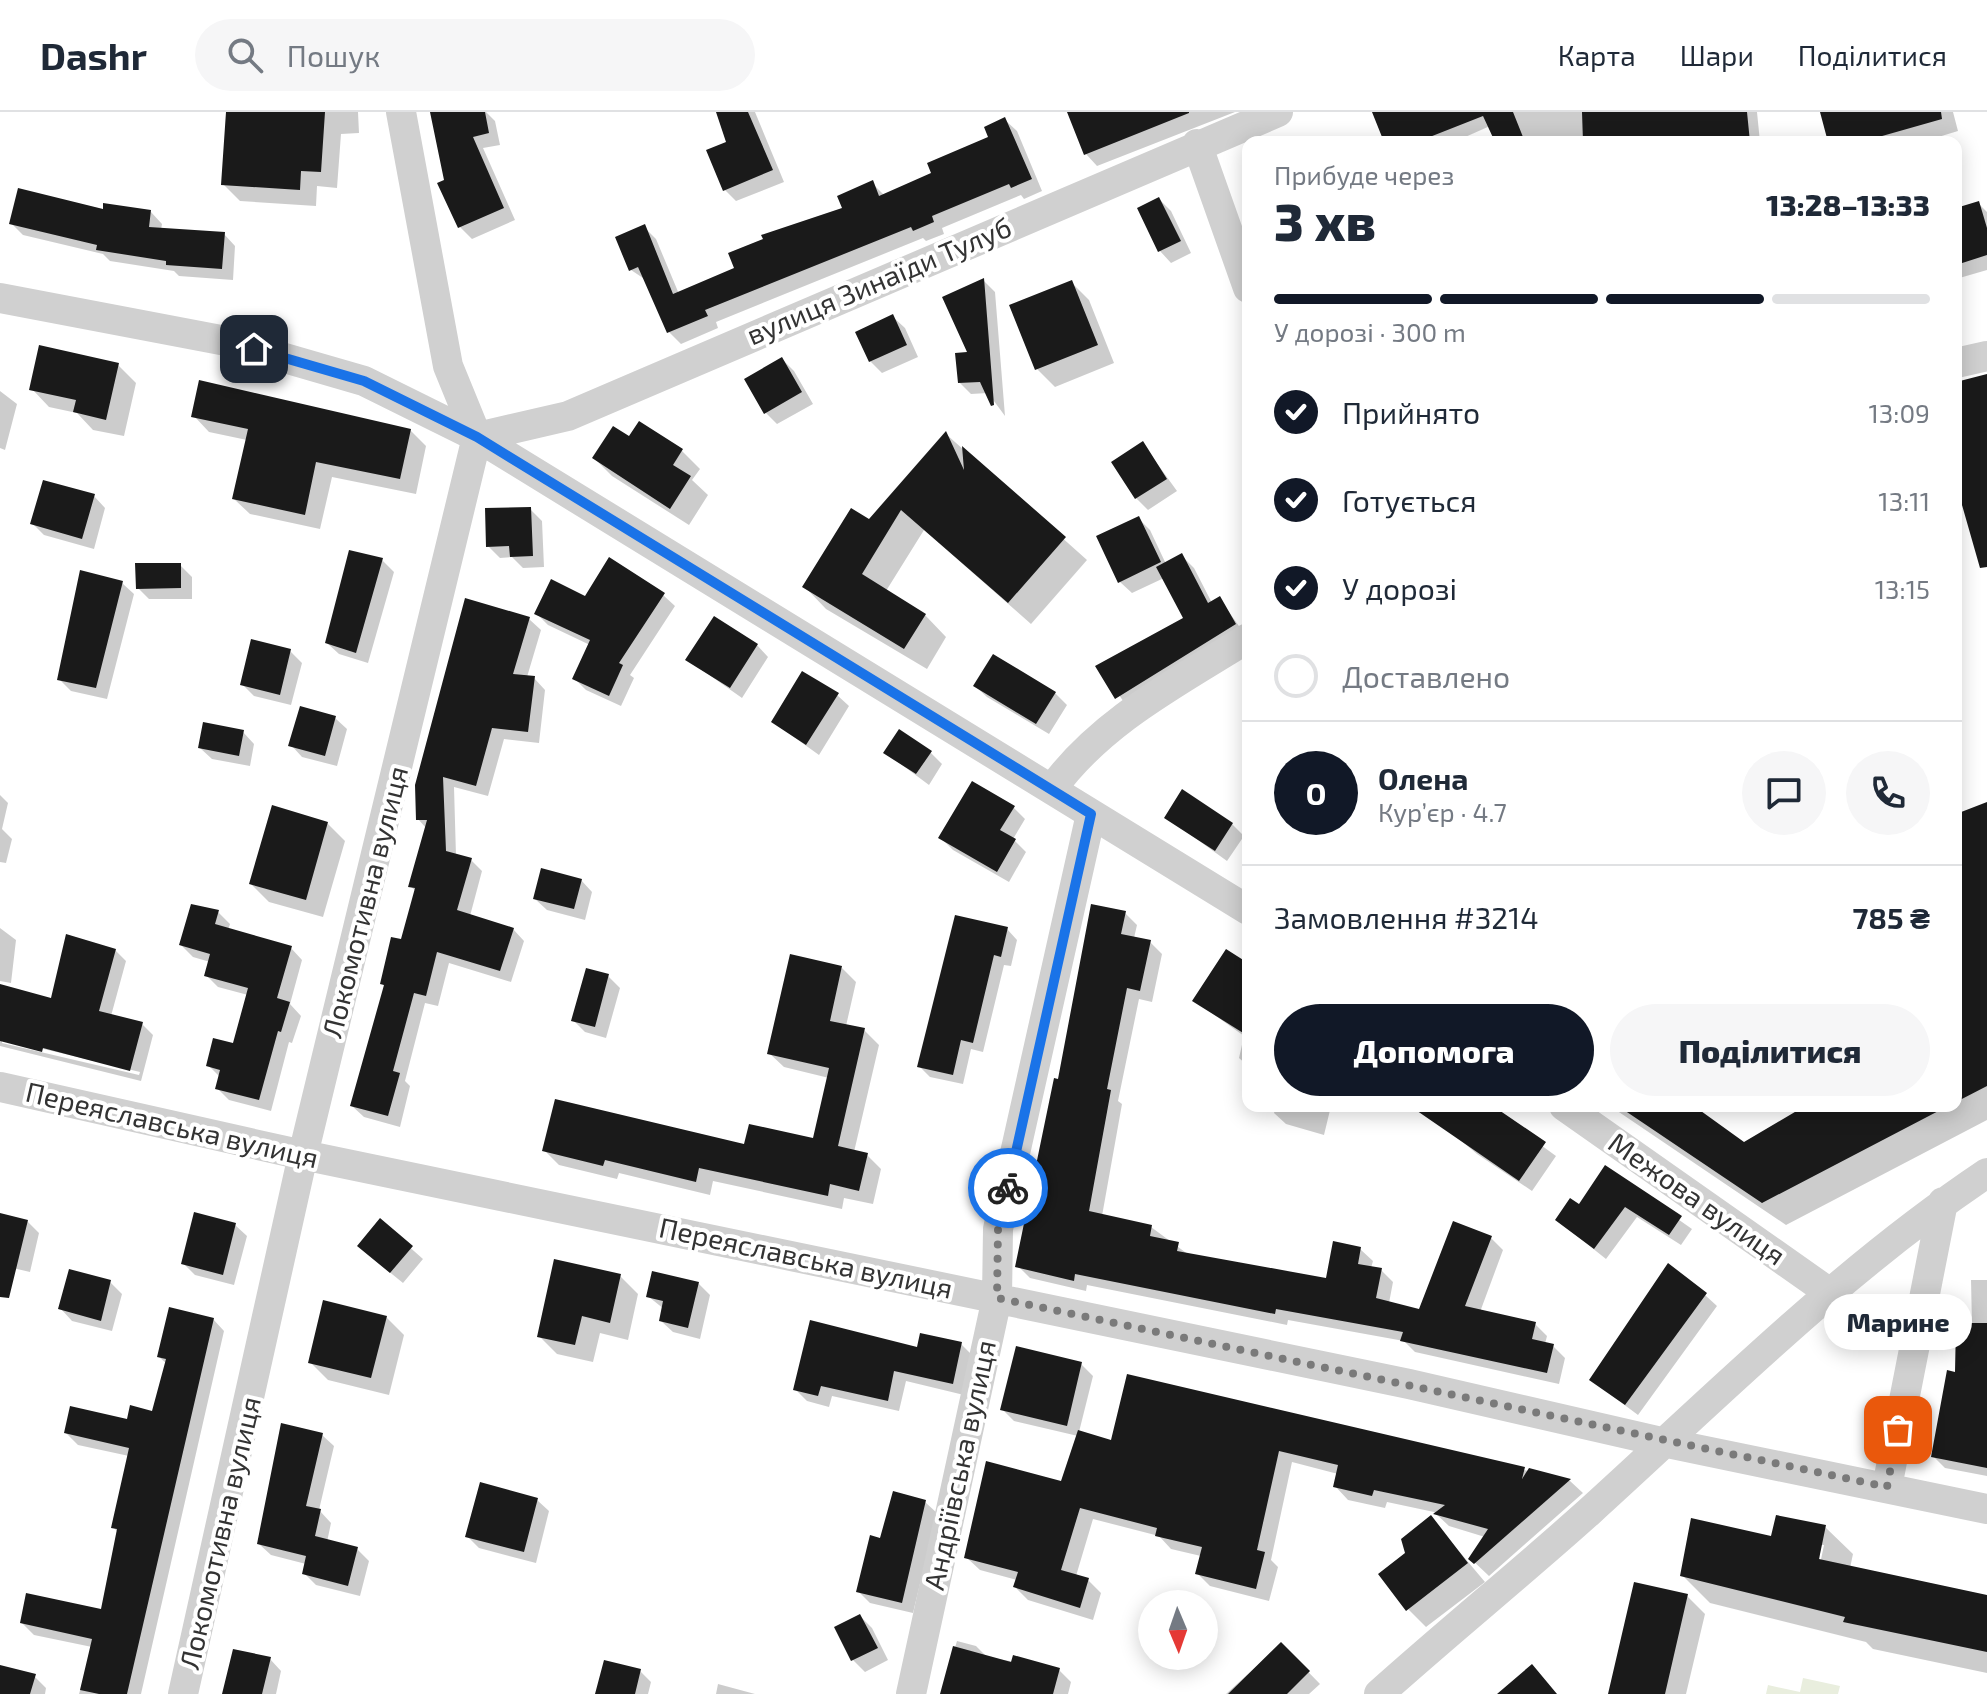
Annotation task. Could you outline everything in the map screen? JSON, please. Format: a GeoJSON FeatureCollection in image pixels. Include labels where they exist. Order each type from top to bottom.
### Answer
{"type":"FeatureCollection","features":[{"type":"Feature","properties":{"kind":"street"},"geometry":{"type":"LineString","coordinates":[[401,112],[448,366],[477,437]]}},
{"type":"Feature","properties":{"kind":"street","name":"вулиця Зинаїди Тулуб"},"geometry":{"type":"LineString","coordinates":[[477,437],[568,416],[1197,144],[1278,112]]}},
{"type":"Feature","properties":{"kind":"street"},"geometry":{"type":"LineString","coordinates":[[1197,144],[1242,271]]}},
{"type":"Feature","properties":{"kind":"street"},"geometry":{"type":"LineString","coordinates":[[0,298],[226,341],[364,381],[477,437],[1242,906]]}},
{"type":"Feature","properties":{"kind":"street"},"geometry":{"type":"LineString","coordinates":[[1962,362],[1987,356]]}},
{"type":"Feature","properties":{"kind":"street","name":"Локомотивна вулиця"},"geometry":{"type":"LineString","coordinates":[[183,1694],[303,1155],[477,437]]}},
{"type":"Feature","properties":{"kind":"street"},"geometry":{"type":"LineString","coordinates":[[1052,789],[1076,756],[1116,722],[1242,642]]}},
{"type":"Feature","properties":{"kind":"street","name":"Андріївська вулиця"},"geometry":{"type":"LineString","coordinates":[[911,1694],[997,1298],[998,1229],[1091,814]]}},
{"type":"Feature","properties":{"kind":"street","name":"Переяславська вулиця"},"geometry":{"type":"LineString","coordinates":[[0,1087],[303,1155],[1409,1384],[1662,1442],[1987,1509]]}},
{"type":"Feature","properties":{"kind":"street","name":"Межова вулиця"},"geometry":{"type":"LineString","coordinates":[[1573,1112],[1830,1293]]}},
{"type":"Feature","properties":{"kind":"street"},"geometry":{"type":"LineString","coordinates":[[1379,1694],[1589,1511],[1830,1293],[1943,1202],[1987,1173]]}},
{"type":"Feature","properties":{"kind":"street"},"geometry":{"type":"LineString","coordinates":[[1887,1487],[1943,1202]]}},
{"type":"Feature","properties":{"kind":"green space"},"geometry":{"type":"Polygon","coordinates":[[[1803,1678],[1840,1686],[1838,1694],[1766,1694],[1768,1685],[1800,1692],[1803,1678]]]}},
{"type":"Feature","properties":{"kind":"building"},"geometry":{"type":"Polygon","coordinates":[[[226,112],[325,112],[321,172],[301,171],[300,190],[221,185],[226,112]]]}},
{"type":"Feature","properties":{"kind":"building"},"geometry":{"type":"Polygon","coordinates":[[[430,112],[485,112],[489,133],[473,137],[504,208],[458,228],[437,183],[444,180],[430,112]]]}},
{"type":"Feature","properties":{"kind":"building"},"geometry":{"type":"Polygon","coordinates":[[[716,112],[748,112],[773,170],[723,191],[706,150],[726,142],[716,112]]]}},
{"type":"Feature","properties":{"kind":"building"},"geometry":{"type":"Polygon","coordinates":[[[1067,112],[1189,112],[1189,113],[1084,155],[1067,112]]]}},
{"type":"Feature","properties":{"kind":"building"},"geometry":{"type":"Polygon","coordinates":[[[1372,112],[1513,112],[1523,136],[1492,136],[1483,116],[1432,136],[1382,136],[1372,112]]]}},
{"type":"Feature","properties":{"kind":"building"},"geometry":{"type":"Polygon","coordinates":[[[1582,112],[1747,112],[1749,136],[1583,136],[1582,112]]]}},
{"type":"Feature","properties":{"kind":"building"},"geometry":{"type":"Polygon","coordinates":[[[1820,112],[1941,112],[1942,119],[1882,136],[1826,136],[1820,112]]]}},
{"type":"Feature","properties":{"kind":"building"},"geometry":{"type":"Polygon","coordinates":[[[1005,117],[1032,179],[1011,188],[1009,184],[932,216],[934,222],[913,231],[911,227],[705,310],[708,316],[667,333],[638,267],[629,271],[615,237],[645,224],[673,294],[734,268],[728,253],[763,239],[761,235],[842,208],[837,196],[873,180],[879,196],[931,173],[927,163],[988,137],[984,127],[1005,117]]]}},
{"type":"Feature","properties":{"kind":"building"},"geometry":{"type":"Polygon","coordinates":[[[18,188],[103,209],[103,203],[151,210],[149,227],[225,232],[222,269],[166,265],[166,261],[96,250],[97,245],[9,224],[18,188]]]}},
{"type":"Feature","properties":{"kind":"building"},"geometry":{"type":"Polygon","coordinates":[[[1159,197],[1181,241],[1158,252],[1137,208],[1159,197]]]}},
{"type":"Feature","properties":{"kind":"building"},"geometry":{"type":"Polygon","coordinates":[[[1979,201],[1987,228],[1987,255],[1962,263],[1962,206],[1979,201]]]}},
{"type":"Feature","properties":{"kind":"building"},"geometry":{"type":"Polygon","coordinates":[[[984,278],[994,405],[991,406],[980,382],[958,383],[955,353],[967,352],[942,297],[984,278]]]}},
{"type":"Feature","properties":{"kind":"building"},"geometry":{"type":"Polygon","coordinates":[[[1072,280],[1098,345],[1035,370],[1009,305],[1072,280]]]}},
{"type":"Feature","properties":{"kind":"building"},"geometry":{"type":"Polygon","coordinates":[[[893,314],[907,345],[869,362],[855,332],[893,314]]]}},
{"type":"Feature","properties":{"kind":"building"},"geometry":{"type":"Polygon","coordinates":[[[39,345],[119,363],[106,420],[73,412],[76,400],[29,390],[39,345]]]}},
{"type":"Feature","properties":{"kind":"building"},"geometry":{"type":"Polygon","coordinates":[[[782,357],[802,392],[764,414],[744,379],[782,357]]]}},
{"type":"Feature","properties":{"kind":"building"},"geometry":{"type":"Polygon","coordinates":[[[1987,374],[1987,567],[1980,568],[1962,505],[1962,380],[1987,374]]]}},
{"type":"Feature","properties":{"kind":"building"},"geometry":{"type":"Polygon","coordinates":[[[199,380],[411,429],[400,479],[316,462],[305,515],[232,499],[248,429],[191,417],[199,380]]]}},
{"type":"Feature","properties":{"kind":"building"},"geometry":{"type":"Polygon","coordinates":[[[639,421],[683,449],[673,465],[691,476],[670,509],[592,458],[613,426],[629,436],[639,421]]]}},
{"type":"Feature","properties":{"kind":"building"},"geometry":{"type":"Polygon","coordinates":[[[946,431],[964,470],[962,446],[1066,537],[1008,603],[901,510],[862,574],[926,614],[904,649],[802,587],[851,508],[869,519],[946,431]]]}},
{"type":"Feature","properties":{"kind":"building"},"geometry":{"type":"Polygon","coordinates":[[[1143,441],[1167,479],[1135,499],[1111,462],[1143,441]]]}},
{"type":"Feature","properties":{"kind":"building"},"geometry":{"type":"Polygon","coordinates":[[[43,480],[95,494],[82,539],[30,524],[43,480]]]}},
{"type":"Feature","properties":{"kind":"building"},"geometry":{"type":"Polygon","coordinates":[[[531,507],[533,556],[510,557],[509,546],[486,547],[485,508],[531,507]]]}},
{"type":"Feature","properties":{"kind":"building"},"geometry":{"type":"Polygon","coordinates":[[[1139,516],[1161,562],[1118,583],[1096,536],[1139,516]]]}},
{"type":"Feature","properties":{"kind":"building"},"geometry":{"type":"Polygon","coordinates":[[[349,550],[383,558],[356,653],[325,643],[349,550]]]}},
{"type":"Feature","properties":{"kind":"building"},"geometry":{"type":"Polygon","coordinates":[[[1182,553],[1208,603],[1220,596],[1236,624],[1115,699],[1095,666],[1183,618],[1156,567],[1182,553]]]}},
{"type":"Feature","properties":{"kind":"building"},"geometry":{"type":"Polygon","coordinates":[[[609,557],[665,593],[619,663],[623,665],[609,696],[572,679],[590,640],[534,614],[551,579],[585,596],[609,557]]]}},
{"type":"Feature","properties":{"kind":"building"},"geometry":{"type":"Polygon","coordinates":[[[135,563],[181,563],[181,588],[136,589],[135,563]]]}},
{"type":"Feature","properties":{"kind":"building"},"geometry":{"type":"Polygon","coordinates":[[[80,570],[123,581],[96,688],[57,680],[80,570]]]}},
{"type":"Feature","properties":{"kind":"building"},"geometry":{"type":"Polygon","coordinates":[[[465,598],[530,617],[513,674],[535,676],[528,732],[492,728],[476,786],[443,777],[446,851],[472,858],[457,910],[514,928],[500,971],[437,952],[426,996],[414,993],[393,1071],[400,1073],[388,1116],[350,1106],[384,985],[380,984],[391,937],[401,939],[415,888],[408,887],[427,820],[416,820],[415,785],[465,598]]]}},
{"type":"Feature","properties":{"kind":"building"},"geometry":{"type":"Polygon","coordinates":[[[714,616],[758,644],[730,688],[685,660],[714,616]]]}},
{"type":"Feature","properties":{"kind":"building"},"geometry":{"type":"Polygon","coordinates":[[[251,639],[291,649],[280,695],[240,685],[251,639]]]}},
{"type":"Feature","properties":{"kind":"building"},"geometry":{"type":"Polygon","coordinates":[[[993,654],[1056,692],[1036,724],[973,686],[993,654]]]}},
{"type":"Feature","properties":{"kind":"building"},"geometry":{"type":"Polygon","coordinates":[[[802,671],[839,693],[806,745],[771,722],[802,671]]]}},
{"type":"Feature","properties":{"kind":"building"},"geometry":{"type":"Polygon","coordinates":[[[300,706],[336,716],[325,756],[288,746],[300,706]]]}},
{"type":"Feature","properties":{"kind":"building"},"geometry":{"type":"Polygon","coordinates":[[[203,722],[244,730],[239,756],[198,748],[203,722]]]}},
{"type":"Feature","properties":{"kind":"building"},"geometry":{"type":"Polygon","coordinates":[[[899,729],[932,751],[916,774],[883,753],[899,729]]]}},
{"type":"Feature","properties":{"kind":"building"},"geometry":{"type":"Polygon","coordinates":[[[972,781],[1015,806],[1000,830],[1016,839],[997,872],[938,838],[972,781]]]}},
{"type":"Feature","properties":{"kind":"building"},"geometry":{"type":"Polygon","coordinates":[[[1182,789],[1233,823],[1215,851],[1164,818],[1182,789]]]}},
{"type":"Feature","properties":{"kind":"building"},"geometry":{"type":"Polygon","coordinates":[[[1987,802],[1987,1086],[1962,1099],[1962,812],[1987,802]]]}},
{"type":"Feature","properties":{"kind":"building"},"geometry":{"type":"Polygon","coordinates":[[[272,805],[328,822],[306,900],[249,884],[272,805]]]}},
{"type":"Feature","properties":{"kind":"building"},"geometry":{"type":"Polygon","coordinates":[[[541,868],[582,879],[574,909],[533,899],[541,868]]]}},
{"type":"Feature","properties":{"kind":"building"},"geometry":{"type":"Polygon","coordinates":[[[191,904],[219,910],[215,924],[292,946],[277,998],[290,1002],[281,1032],[278,1031],[259,1100],[215,1089],[220,1070],[206,1066],[213,1038],[233,1043],[248,988],[204,976],[210,954],[179,945],[191,904]]]}},
{"type":"Feature","properties":{"kind":"building"},"geometry":{"type":"Polygon","coordinates":[[[1091,904],[1126,911],[1121,934],[1151,940],[1140,991],[1127,988],[1107,1089],[1111,1090],[1089,1211],[1152,1225],[1150,1236],[1179,1242],[1177,1251],[1326,1278],[1333,1241],[1361,1247],[1358,1264],[1382,1268],[1376,1298],[1419,1309],[1453,1221],[1492,1236],[1465,1306],[1536,1322],[1532,1339],[1554,1344],[1547,1373],[1400,1341],[1403,1332],[1276,1309],[1275,1314],[1075,1274],[1074,1281],[1015,1267],[1054,1078],[1058,1079],[1091,904]]]}},
{"type":"Feature","properties":{"kind":"building"},"geometry":{"type":"Polygon","coordinates":[[[955,915],[1008,927],[1001,957],[994,955],[973,1043],[961,1040],[953,1075],[917,1067],[955,915]]]}},
{"type":"Feature","properties":{"kind":"building"},"geometry":{"type":"Polygon","coordinates":[[[66,934],[116,949],[99,1011],[143,1022],[130,1071],[43,1048],[42,1052],[0,1041],[0,984],[51,998],[66,934]]]}},
{"type":"Feature","properties":{"kind":"building"},"geometry":{"type":"Polygon","coordinates":[[[1226,949],[1242,959],[1242,1032],[1192,1001],[1226,949]]]}},
{"type":"Feature","properties":{"kind":"building"},"geometry":{"type":"Polygon","coordinates":[[[790,954],[842,966],[830,1021],[865,1028],[838,1146],[868,1153],[859,1191],[830,1184],[828,1196],[699,1168],[696,1182],[605,1160],[603,1166],[542,1151],[555,1099],[744,1144],[749,1124],[813,1138],[829,1068],[767,1054],[790,954]]]}},
{"type":"Feature","properties":{"kind":"building"},"geometry":{"type":"Polygon","coordinates":[[[586,968],[609,974],[595,1027],[571,1021],[586,968]]]}},
{"type":"Feature","properties":{"kind":"building"},"geometry":{"type":"Polygon","coordinates":[[[1419,1112],[1502,1112],[1546,1142],[1519,1181],[1419,1112]]]}},
{"type":"Feature","properties":{"kind":"building"},"geometry":{"type":"Polygon","coordinates":[[[1627,1112],[1702,1112],[1744,1142],[1795,1112],[1936,1112],[1762,1203],[1627,1112]]]}},
{"type":"Feature","properties":{"kind":"building"},"geometry":{"type":"Polygon","coordinates":[[[1605,1165],[1682,1216],[1669,1235],[1625,1207],[1594,1249],[1555,1220],[1570,1198],[1579,1204],[1605,1165]]]}},
{"type":"Feature","properties":{"kind":"building"},"geometry":{"type":"Polygon","coordinates":[[[194,1212],[236,1223],[223,1275],[181,1264],[194,1212]]]}},
{"type":"Feature","properties":{"kind":"building"},"geometry":{"type":"Polygon","coordinates":[[[0,1213],[28,1220],[9,1298],[0,1297],[0,1213]]]}},
{"type":"Feature","properties":{"kind":"building"},"geometry":{"type":"Polygon","coordinates":[[[380,1218],[413,1246],[390,1273],[357,1246],[380,1218]]]}},
{"type":"Feature","properties":{"kind":"building"},"geometry":{"type":"Polygon","coordinates":[[[554,1259],[621,1274],[610,1323],[582,1316],[575,1345],[537,1337],[554,1259]]]}},
{"type":"Feature","properties":{"kind":"building"},"geometry":{"type":"Polygon","coordinates":[[[1668,1263],[1707,1293],[1625,1405],[1589,1380],[1668,1263]]]}},
{"type":"Feature","properties":{"kind":"building"},"geometry":{"type":"Polygon","coordinates":[[[69,1269],[111,1280],[101,1321],[58,1309],[69,1269]]]}},
{"type":"Feature","properties":{"kind":"building"},"geometry":{"type":"Polygon","coordinates":[[[652,1271],[699,1282],[688,1328],[659,1321],[663,1301],[646,1297],[652,1271]]]}},
{"type":"Feature","properties":{"kind":"building"},"geometry":{"type":"Polygon","coordinates":[[[323,1300],[387,1316],[371,1378],[308,1363],[323,1300]]]}},
{"type":"Feature","properties":{"kind":"building"},"geometry":{"type":"Polygon","coordinates":[[[169,1307],[214,1318],[127,1694],[99,1694],[80,1690],[92,1639],[20,1623],[26,1593],[101,1609],[117,1529],[111,1528],[129,1448],[64,1433],[70,1406],[127,1419],[130,1405],[152,1411],[166,1359],[157,1357],[169,1307]]]}},
{"type":"Feature","properties":{"kind":"building"},"geometry":{"type":"Polygon","coordinates":[[[810,1320],[917,1347],[920,1333],[962,1342],[953,1384],[894,1371],[888,1401],[821,1386],[818,1396],[793,1390],[810,1320]]]}},
{"type":"Feature","properties":{"kind":"building"},"geometry":{"type":"Polygon","coordinates":[[[1956,1323],[1987,1323],[1987,1468],[1931,1457],[1947,1370],[1955,1372],[1956,1323]]]}},
{"type":"Feature","properties":{"kind":"building"},"geometry":{"type":"Polygon","coordinates":[[[1016,1346],[1082,1362],[1067,1426],[1000,1410],[1016,1346]]]}},
{"type":"Feature","properties":{"kind":"building"},"geometry":{"type":"Polygon","coordinates":[[[1127,1374],[1525,1467],[1522,1479],[1529,1468],[1571,1479],[1474,1564],[1468,1559],[1488,1529],[1433,1514],[1445,1505],[1374,1490],[1372,1496],[1333,1487],[1338,1465],[1279,1451],[1257,1550],[1265,1552],[1256,1589],[1195,1574],[1202,1547],[1155,1536],[1157,1528],[1080,1508],[1061,1570],[1089,1578],[1080,1608],[1013,1587],[1018,1572],[964,1558],[986,1461],[1061,1481],[1078,1430],[1111,1440],[1127,1374]]]}},
{"type":"Feature","properties":{"kind":"building"},"geometry":{"type":"Polygon","coordinates":[[[281,1423],[323,1433],[306,1506],[321,1509],[315,1536],[358,1547],[348,1586],[302,1574],[306,1556],[257,1544],[281,1423]]]}},
{"type":"Feature","properties":{"kind":"building"},"geometry":{"type":"Polygon","coordinates":[[[480,1482],[538,1498],[524,1552],[465,1537],[480,1482]]]}},
{"type":"Feature","properties":{"kind":"building"},"geometry":{"type":"Polygon","coordinates":[[[893,1491],[926,1500],[902,1603],[856,1592],[870,1535],[880,1538],[893,1491]]]}},
{"type":"Feature","properties":{"kind":"building"},"geometry":{"type":"Polygon","coordinates":[[[1431,1515],[1468,1563],[1406,1611],[1378,1574],[1405,1553],[1401,1539],[1431,1515]]]}},
{"type":"Feature","properties":{"kind":"building"},"geometry":{"type":"Polygon","coordinates":[[[1776,1515],[1826,1525],[1819,1559],[1987,1595],[1987,1652],[1843,1622],[1845,1617],[1680,1576],[1691,1518],[1771,1536],[1776,1515]]]}},
{"type":"Feature","properties":{"kind":"building"},"geometry":{"type":"Polygon","coordinates":[[[1634,1582],[1688,1594],[1665,1694],[1608,1694],[1634,1582]]]}},
{"type":"Feature","properties":{"kind":"building"},"geometry":{"type":"Polygon","coordinates":[[[860,1614],[878,1648],[851,1661],[834,1627],[860,1614]]]}},
{"type":"Feature","properties":{"kind":"building"},"geometry":{"type":"Polygon","coordinates":[[[1281,1642],[1310,1671],[1287,1694],[1228,1694],[1281,1642]]]}},
{"type":"Feature","properties":{"kind":"building"},"geometry":{"type":"Polygon","coordinates":[[[953,1646],[1011,1662],[1013,1655],[1060,1668],[1053,1694],[940,1694],[953,1646]]]}},
{"type":"Feature","properties":{"kind":"building"},"geometry":{"type":"Polygon","coordinates":[[[233,1649],[271,1657],[262,1694],[222,1694],[233,1649]]]}},
{"type":"Feature","properties":{"kind":"building"},"geometry":{"type":"Polygon","coordinates":[[[604,1660],[641,1669],[635,1694],[595,1694],[604,1660]]]}},
{"type":"Feature","properties":{"kind":"building"},"geometry":{"type":"Polygon","coordinates":[[[1532,1664],[1557,1694],[1497,1694],[1532,1664]]]}},
{"type":"Feature","properties":{"kind":"building"},"geometry":{"type":"Polygon","coordinates":[[[0,1665],[36,1674],[30,1694],[0,1694],[0,1665]]]}},
{"type":"Feature","properties":{"kind":"way so far"},"geometry":{"type":"LineString","coordinates":[[1008,1188],[998,1229],[997,1298],[1409,1384],[1662,1442],[1887,1487],[1898,1430]]}},
{"type":"Feature","properties":{"kind":"place","name":"Марине"},"geometry":{"type":"Point","coordinates":[1898,1430]}},
{"type":"Feature","properties":{"kind":"route"},"geometry":{"type":"LineString","coordinates":[[254,349],[364,381],[477,437],[1091,814],[1008,1188]]}}]}
